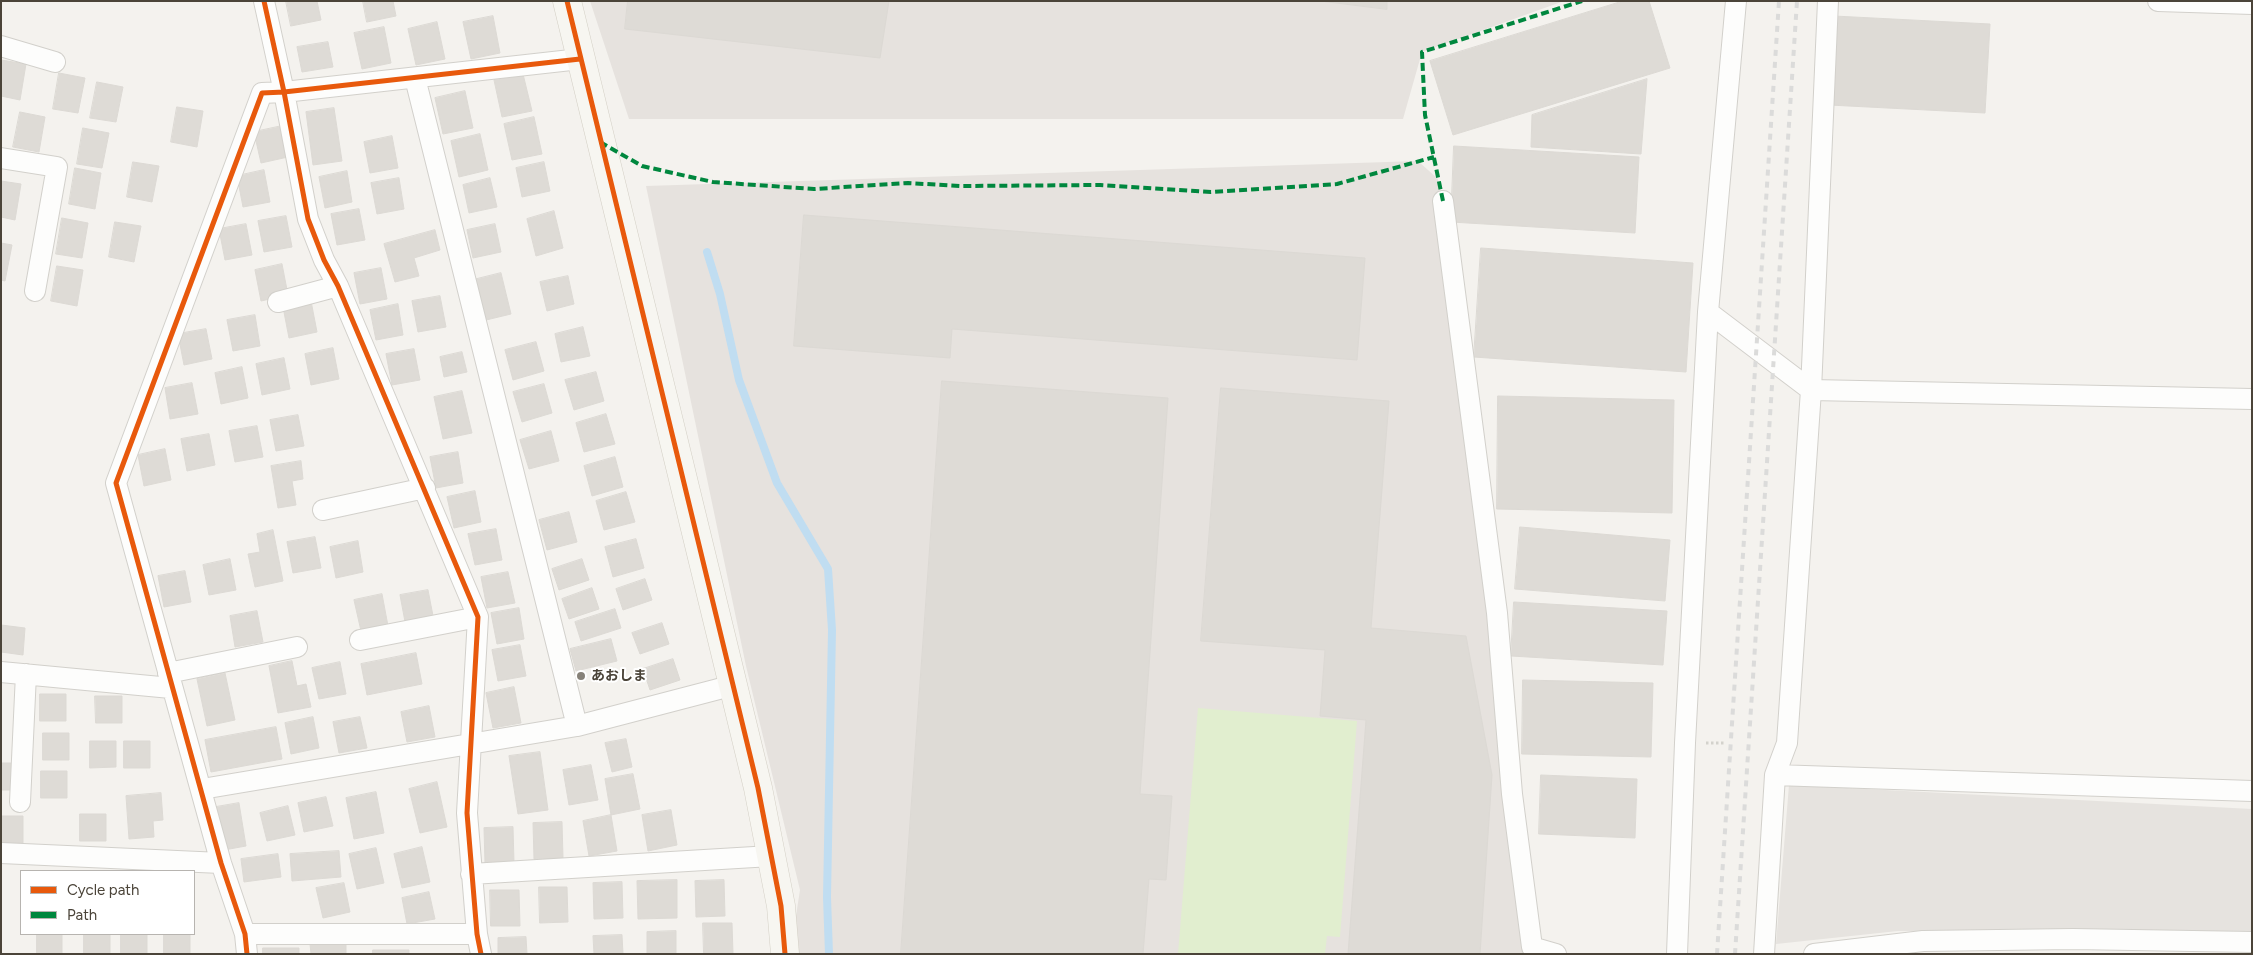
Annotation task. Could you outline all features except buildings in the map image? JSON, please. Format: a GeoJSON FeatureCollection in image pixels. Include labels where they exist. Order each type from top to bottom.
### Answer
{"type":"FeatureCollection","features":[{"type":"Feature","properties":{"kind":"street"},"geometry":{"type":"LineString","coordinates":[[264,1],[284,92],[308,219],[324,260],[338,286],[425,488],[478,617],[467,813],[471,874],[481,954]]}},
{"type":"Feature","properties":{"kind":"street"},"geometry":{"type":"LineString","coordinates":[[567,1],[734,685],[781,906],[785,954]]}},
{"type":"Feature","properties":{"kind":"street"},"geometry":{"type":"LineString","coordinates":[[1678,954],[1685,742],[1708,312],[1736,1]]}},
{"type":"Feature","properties":{"kind":"street"},"geometry":{"type":"LineString","coordinates":[[1764,954],[1775,775],[1787,743],[1811,390],[1828,1]]}},
{"type":"Feature","properties":{"kind":"street"},"geometry":{"type":"LineString","coordinates":[[2158,1],[2252,4]]}},
{"type":"Feature","properties":{"kind":"street"},"geometry":{"type":"LineString","coordinates":[[1,46],[55,62]]}},
{"type":"Feature","properties":{"kind":"street"},"geometry":{"type":"LineString","coordinates":[[247,954],[245,934],[221,863],[116,483],[262,92],[284,92],[580,59]]}},
{"type":"Feature","properties":{"kind":"street"},"geometry":{"type":"LineString","coordinates":[[415,78],[577,726]]}},
{"type":"Feature","properties":{"kind":"street"},"geometry":{"type":"LineString","coordinates":[[1,158],[57,167],[35,291]]}},
{"type":"Feature","properties":{"kind":"street"},"geometry":{"type":"LineString","coordinates":[[1443,201],[1497,613],[1512,794],[1532,947],[1556,954]]}},
{"type":"Feature","properties":{"kind":"street"},"geometry":{"type":"LineString","coordinates":[[278,302],[338,286]]}},
{"type":"Feature","properties":{"kind":"street"},"geometry":{"type":"LineString","coordinates":[[1708,312],[1811,390],[2252,398]]}},
{"type":"Feature","properties":{"kind":"street"},"geometry":{"type":"LineString","coordinates":[[323,510],[425,488]]}},
{"type":"Feature","properties":{"kind":"street"},"geometry":{"type":"LineString","coordinates":[[360,640],[478,617]]}},
{"type":"Feature","properties":{"kind":"street"},"geometry":{"type":"LineString","coordinates":[[1,672],[170,680],[297,647]]}},
{"type":"Feature","properties":{"kind":"street"},"geometry":{"type":"LineString","coordinates":[[20,802],[26,674]]}},
{"type":"Feature","properties":{"kind":"street"},"geometry":{"type":"LineString","coordinates":[[202,789],[577,726],[734,685]]}},
{"type":"Feature","properties":{"kind":"street"},"geometry":{"type":"LineString","coordinates":[[1775,775],[2252,791]]}},
{"type":"Feature","properties":{"kind":"street"},"geometry":{"type":"LineString","coordinates":[[1,853],[221,863]]}},
{"type":"Feature","properties":{"kind":"street"},"geometry":{"type":"LineString","coordinates":[[471,874],[771,856]]}},
{"type":"Feature","properties":{"kind":"street"},"geometry":{"type":"LineString","coordinates":[[245,934],[477,934]]}},
{"type":"Feature","properties":{"kind":"street"},"geometry":{"type":"LineString","coordinates":[[1814,954],[2072,939],[2252,942]]}},
{"type":"Feature","properties":{"kind":"shaded area"},"geometry":{"type":"Polygon","coordinates":[[[590,1],[1564,1],[1422,52],[1403,119],[629,119],[590,1]]]}},
{"type":"Feature","properties":{"kind":"shaded area"},"geometry":{"type":"Polygon","coordinates":[[[1418,161],[1438,179],[1532,947],[1539,954],[790,954],[800,890],[746,666],[646,186],[1418,161]]]}},
{"type":"Feature","properties":{"kind":"shaded area"},"geometry":{"type":"Polygon","coordinates":[[[1789,785],[2252,809],[2252,933],[1898,931],[1776,944],[1789,785]]]}},
{"type":"Feature","properties":{"kind":"green space"},"geometry":{"type":"Polygon","coordinates":[[[1198,708],[1357,721],[1340,937],[1327,936],[1325,954],[1178,954],[1198,708]]]}},
{"type":"Feature","properties":{"kind":"waterway"},"geometry":{"type":"LineString","coordinates":[[707,252],[720,294],[739,380],[777,483],[828,569],[832,630],[827,897],[829,954]]}},
{"type":"Feature","properties":{"kind":"railway"},"geometry":{"type":"LineString","coordinates":[[1717,954],[1779,1]]}},
{"type":"Feature","properties":{"kind":"railway"},"geometry":{"type":"LineString","coordinates":[[1735,954],[1797,1]]}},
{"type":"Feature","properties":{"kind":"marked path"},"geometry":{"type":"LineString","coordinates":[[1443,201],[1425,115],[1422,52],[1582,1]]}},
{"type":"Feature","properties":{"kind":"marked path"},"geometry":{"type":"LineString","coordinates":[[600,142],[642,166],[713,182],[814,189],[908,183],[960,186],[1100,185],[1211,192],[1337,184],[1434,157]]}},
{"type":"Feature","properties":{"kind":"cycle path"},"geometry":{"type":"LineString","coordinates":[[264,1],[284,92],[308,219],[478,617],[467,813],[477,934],[481,954]]}},
{"type":"Feature","properties":{"kind":"cycle path"},"geometry":{"type":"LineString","coordinates":[[567,1],[758,788],[781,906],[785,954]]}},
{"type":"Feature","properties":{"kind":"cycle path"},"geometry":{"type":"LineString","coordinates":[[247,954],[245,934],[221,863],[116,483],[262,93],[580,59]]}},
{"type":"Feature","properties":{"kind":"place","name":"あおしま"},"geometry":{"type":"Point","coordinates":[581,676]}}]}
